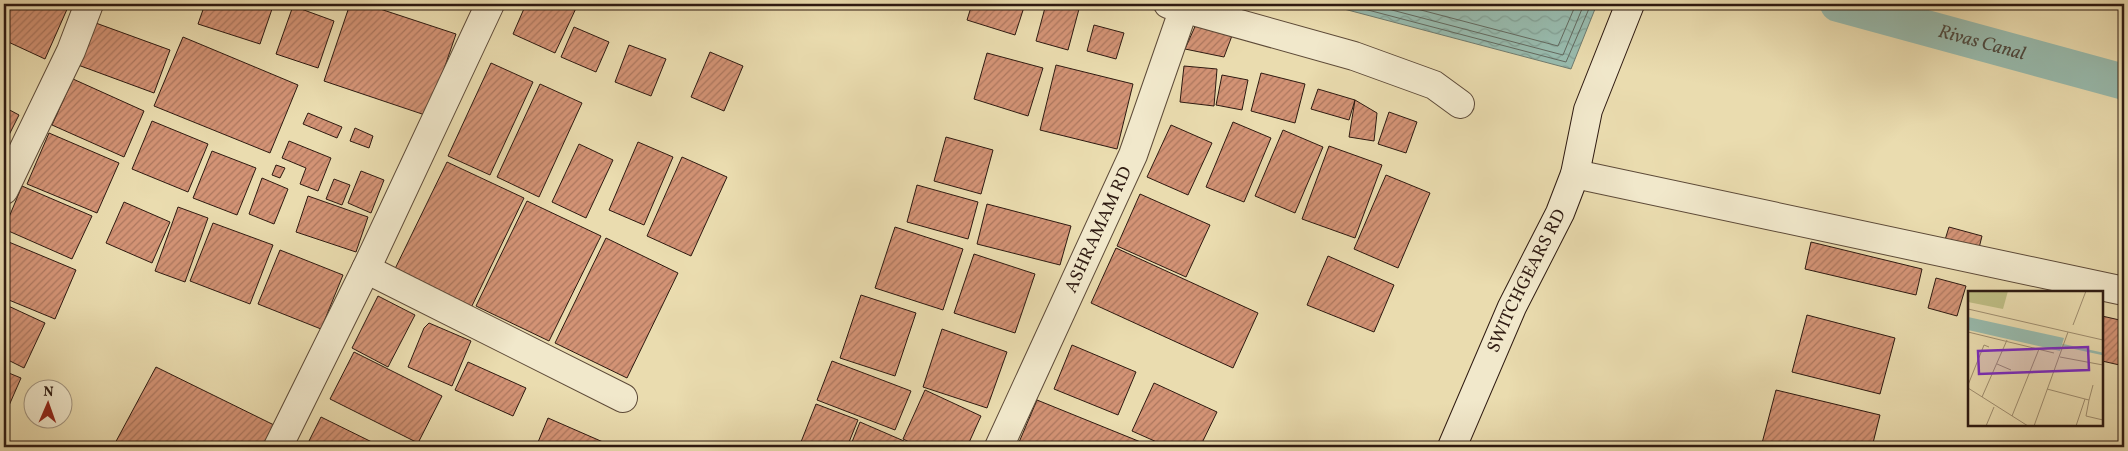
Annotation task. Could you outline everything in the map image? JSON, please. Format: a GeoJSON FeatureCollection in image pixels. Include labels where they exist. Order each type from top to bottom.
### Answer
{"type":"FeatureCollection","features":[{"type":"Feature","properties":{"kind":"street"},"geometry":{"type":"LineString","coordinates":[[4,190],[71,51],[89,4]]}},
{"type":"Feature","properties":{"kind":"street"},"geometry":{"type":"LineString","coordinates":[[278,447],[366,269],[490,4]]}},
{"type":"Feature","properties":{"kind":"street","name":"SWITCHGEARS RD"},"geometry":{"type":"LineString","coordinates":[[1452,447],[1512,306],[1560,213],[1575,174],[1588,110],[1630,4]]}},
{"type":"Feature","properties":{"kind":"street"},"geometry":{"type":"LineString","coordinates":[[1176,6],[1354,56],[1434,85],[1460,104]]}},
{"type":"Feature","properties":{"kind":"street","name":"ASHRAMAM RD"},"geometry":{"type":"LineString","coordinates":[[999,447],[1133,155],[1176,6]]}},
{"type":"Feature","properties":{"kind":"street"},"geometry":{"type":"LineString","coordinates":[[1575,174],[2124,291]]}},
{"type":"Feature","properties":{"kind":"street"},"geometry":{"type":"LineString","coordinates":[[366,269],[623,398]]}},
{"type":"Feature","properties":{"kind":"water"},"geometry":{"type":"Polygon","coordinates":[[[1325,4],[1597,4],[1571,69],[1325,4]]]}},
{"type":"Feature","properties":{"kind":"building"},"geometry":{"type":"Polygon","coordinates":[[[4,4],[62,4],[68,7],[45,59],[4,40],[4,4]]]}},
{"type":"Feature","properties":{"kind":"building"},"geometry":{"type":"Polygon","coordinates":[[[205,4],[256,4],[272,9],[260,44],[198,24],[205,4]]]}},
{"type":"Feature","properties":{"kind":"building"},"geometry":{"type":"Polygon","coordinates":[[[350,4],[365,4],[456,34],[428,116],[324,81],[350,4]]]}},
{"type":"Feature","properties":{"kind":"building"},"geometry":{"type":"Polygon","coordinates":[[[526,4],[578,4],[555,53],[513,34],[526,4]]]}},
{"type":"Feature","properties":{"kind":"building"},"geometry":{"type":"Polygon","coordinates":[[[972,4],[1025,4],[1015,35],[967,20],[972,4]]]}},
{"type":"Feature","properties":{"kind":"building"},"geometry":{"type":"Polygon","coordinates":[[[1046,4],[1060,4],[1079,9],[1068,50],[1036,41],[1046,4]]]}},
{"type":"Feature","properties":{"kind":"building"},"geometry":{"type":"Polygon","coordinates":[[[293,6],[334,21],[318,68],[276,54],[293,6]]]}},
{"type":"Feature","properties":{"kind":"building"},"geometry":{"type":"Polygon","coordinates":[[[93,22],[170,50],[154,93],[78,65],[93,22]]]}},
{"type":"Feature","properties":{"kind":"building"},"geometry":{"type":"Polygon","coordinates":[[[1197,22],[1233,33],[1224,57],[1185,49],[1197,22]]]}},
{"type":"Feature","properties":{"kind":"building"},"geometry":{"type":"Polygon","coordinates":[[[1094,25],[1124,33],[1116,59],[1087,51],[1094,25]]]}},
{"type":"Feature","properties":{"kind":"building"},"geometry":{"type":"Polygon","coordinates":[[[574,27],[609,42],[596,72],[561,57],[574,27]]]}},
{"type":"Feature","properties":{"kind":"building"},"geometry":{"type":"Polygon","coordinates":[[[183,37],[298,85],[270,153],[154,106],[183,37]]]}},
{"type":"Feature","properties":{"kind":"building"},"geometry":{"type":"Polygon","coordinates":[[[629,45],[666,59],[651,96],[615,82],[629,45]]]}},
{"type":"Feature","properties":{"kind":"building"},"geometry":{"type":"Polygon","coordinates":[[[710,52],[743,66],[724,111],[691,97],[710,52]]]}},
{"type":"Feature","properties":{"kind":"building"},"geometry":{"type":"Polygon","coordinates":[[[987,53],[1043,68],[1028,116],[974,99],[987,53]]]}},
{"type":"Feature","properties":{"kind":"building"},"geometry":{"type":"Polygon","coordinates":[[[491,63],[533,82],[490,175],[448,156],[491,63]]]}},
{"type":"Feature","properties":{"kind":"building"},"geometry":{"type":"Polygon","coordinates":[[[1056,65],[1133,84],[1117,149],[1040,130],[1056,65]]]}},
{"type":"Feature","properties":{"kind":"building"},"geometry":{"type":"Polygon","coordinates":[[[1184,66],[1217,69],[1214,106],[1180,102],[1184,66]]]}},
{"type":"Feature","properties":{"kind":"building"},"geometry":{"type":"Polygon","coordinates":[[[1261,73],[1305,84],[1295,123],[1251,111],[1261,73]]]}},
{"type":"Feature","properties":{"kind":"building"},"geometry":{"type":"Polygon","coordinates":[[[1222,75],[1248,80],[1242,110],[1216,105],[1222,75]]]}},
{"type":"Feature","properties":{"kind":"building"},"geometry":{"type":"Polygon","coordinates":[[[73,79],[144,111],[124,157],[52,125],[73,79]]]}},
{"type":"Feature","properties":{"kind":"building"},"geometry":{"type":"Polygon","coordinates":[[[540,84],[582,103],[539,197],[497,177],[540,84]]]}},
{"type":"Feature","properties":{"kind":"building"},"geometry":{"type":"Polygon","coordinates":[[[1318,89],[1355,100],[1349,120],[1311,109],[1318,89]]]}},
{"type":"Feature","properties":{"kind":"building"},"geometry":{"type":"Polygon","coordinates":[[[1355,100],[1377,113],[1374,141],[1349,137],[1355,100]]]}},
{"type":"Feature","properties":{"kind":"building"},"geometry":{"type":"Polygon","coordinates":[[[4,107],[19,115],[4,145],[4,107]]]}},
{"type":"Feature","properties":{"kind":"building"},"geometry":{"type":"Polygon","coordinates":[[[1389,112],[1417,122],[1406,153],[1378,144],[1389,112]]]}},
{"type":"Feature","properties":{"kind":"building"},"geometry":{"type":"Polygon","coordinates":[[[308,113],[342,127],[337,138],[303,124],[308,113]]]}},
{"type":"Feature","properties":{"kind":"building"},"geometry":{"type":"Polygon","coordinates":[[[152,121],[208,144],[188,192],[132,169],[152,121]]]}},
{"type":"Feature","properties":{"kind":"building"},"geometry":{"type":"Polygon","coordinates":[[[1233,122],[1271,138],[1244,202],[1206,187],[1233,122]]]}},
{"type":"Feature","properties":{"kind":"building"},"geometry":{"type":"Polygon","coordinates":[[[1171,125],[1212,143],[1188,195],[1147,177],[1171,125]]]}},
{"type":"Feature","properties":{"kind":"building"},"geometry":{"type":"Polygon","coordinates":[[[355,128],[373,136],[369,148],[350,141],[355,128]]]}},
{"type":"Feature","properties":{"kind":"building"},"geometry":{"type":"Polygon","coordinates":[[[1283,130],[1323,147],[1295,213],[1255,196],[1283,130]]]}},
{"type":"Feature","properties":{"kind":"building"},"geometry":{"type":"Polygon","coordinates":[[[49,133],[119,163],[97,213],[27,184],[49,133]]]}},
{"type":"Feature","properties":{"kind":"building"},"geometry":{"type":"Polygon","coordinates":[[[946,137],[993,150],[981,194],[934,181],[946,137]]]}},
{"type":"Feature","properties":{"kind":"building"},"geometry":{"type":"Polygon","coordinates":[[[289,141],[331,158],[318,191],[300,184],[306,168],[282,158],[289,141]]]}},
{"type":"Feature","properties":{"kind":"building"},"geometry":{"type":"Polygon","coordinates":[[[638,142],[673,157],[644,225],[609,210],[638,142]]]}},
{"type":"Feature","properties":{"kind":"building"},"geometry":{"type":"Polygon","coordinates":[[[579,144],[613,160],[586,218],[552,202],[579,144]]]}},
{"type":"Feature","properties":{"kind":"building"},"geometry":{"type":"Polygon","coordinates":[[[1329,146],[1382,165],[1355,238],[1302,219],[1329,146]]]}},
{"type":"Feature","properties":{"kind":"building"},"geometry":{"type":"Polygon","coordinates":[[[212,151],[256,168],[237,215],[193,198],[212,151]]]}},
{"type":"Feature","properties":{"kind":"building"},"geometry":{"type":"Polygon","coordinates":[[[682,157],[727,177],[691,256],[647,236],[682,157]]]}},
{"type":"Feature","properties":{"kind":"building"},"geometry":{"type":"Polygon","coordinates":[[[447,162],[524,198],[469,312],[392,275],[447,162]]]}},
{"type":"Feature","properties":{"kind":"building"},"geometry":{"type":"Polygon","coordinates":[[[276,165],[285,168],[280,178],[272,175],[276,165]]]}},
{"type":"Feature","properties":{"kind":"building"},"geometry":{"type":"Polygon","coordinates":[[[361,171],[384,180],[371,213],[348,203],[361,171]]]}},
{"type":"Feature","properties":{"kind":"building"},"geometry":{"type":"Polygon","coordinates":[[[1386,175],[1430,193],[1398,268],[1354,249],[1386,175]]]}},
{"type":"Feature","properties":{"kind":"building"},"geometry":{"type":"Polygon","coordinates":[[[262,178],[288,189],[274,224],[249,214],[262,178]]]}},
{"type":"Feature","properties":{"kind":"building"},"geometry":{"type":"Polygon","coordinates":[[[334,179],[350,185],[342,205],[326,199],[334,179]]]}},
{"type":"Feature","properties":{"kind":"building"},"geometry":{"type":"Polygon","coordinates":[[[917,185],[978,202],[968,239],[907,222],[917,185]]]}},
{"type":"Feature","properties":{"kind":"building"},"geometry":{"type":"Polygon","coordinates":[[[22,186],[92,216],[72,259],[4,229],[22,186]]]}},
{"type":"Feature","properties":{"kind":"building"},"geometry":{"type":"Polygon","coordinates":[[[1140,194],[1210,225],[1186,277],[1117,246],[1140,194]]]}},
{"type":"Feature","properties":{"kind":"building"},"geometry":{"type":"Polygon","coordinates":[[[308,196],[368,217],[356,252],[296,232],[308,196]]]}},
{"type":"Feature","properties":{"kind":"building"},"geometry":{"type":"Polygon","coordinates":[[[527,201],[601,236],[549,341],[476,306],[527,201]]]}},
{"type":"Feature","properties":{"kind":"building"},"geometry":{"type":"Polygon","coordinates":[[[124,202],[170,222],[152,263],[106,243],[124,202]]]}},
{"type":"Feature","properties":{"kind":"building"},"geometry":{"type":"Polygon","coordinates":[[[987,204],[1071,226],[1060,265],[977,244],[987,204]]]}},
{"type":"Feature","properties":{"kind":"building"},"geometry":{"type":"Polygon","coordinates":[[[178,207],[208,218],[185,282],[155,271],[178,207]]]}},
{"type":"Feature","properties":{"kind":"building"},"geometry":{"type":"Polygon","coordinates":[[[213,223],[273,245],[250,304],[190,281],[213,223]]]}},
{"type":"Feature","properties":{"kind":"building"},"geometry":{"type":"Polygon","coordinates":[[[895,227],[963,249],[943,310],[875,288],[895,227]]]}},
{"type":"Feature","properties":{"kind":"building"},"geometry":{"type":"Polygon","coordinates":[[[1949,227],[1982,236],[1978,252],[1944,243],[1949,227]]]}},
{"type":"Feature","properties":{"kind":"building"},"geometry":{"type":"Polygon","coordinates":[[[606,238],[678,273],[627,378],[555,343],[606,238]]]}},
{"type":"Feature","properties":{"kind":"building"},"geometry":{"type":"Polygon","coordinates":[[[4,240],[76,270],[55,319],[4,298],[4,240]]]}},
{"type":"Feature","properties":{"kind":"building"},"geometry":{"type":"Polygon","coordinates":[[[1811,242],[1922,269],[1916,295],[1805,269],[1811,242]]]}},
{"type":"Feature","properties":{"kind":"building"},"geometry":{"type":"Polygon","coordinates":[[[1116,248],[1258,313],[1233,368],[1091,303],[1116,248]]]}},
{"type":"Feature","properties":{"kind":"building"},"geometry":{"type":"Polygon","coordinates":[[[280,250],[343,275],[321,329],[258,304],[280,250]]]}},
{"type":"Feature","properties":{"kind":"building"},"geometry":{"type":"Polygon","coordinates":[[[974,254],[1035,274],[1015,333],[954,313],[974,254]]]}},
{"type":"Feature","properties":{"kind":"building"},"geometry":{"type":"Polygon","coordinates":[[[1328,256],[1394,285],[1374,332],[1307,305],[1328,256]]]}},
{"type":"Feature","properties":{"kind":"building"},"geometry":{"type":"Polygon","coordinates":[[[1936,278],[1966,286],[1957,316],[1928,308],[1936,278]]]}},
{"type":"Feature","properties":{"kind":"building"},"geometry":{"type":"Polygon","coordinates":[[[861,295],[916,313],[895,376],[840,358],[861,295]]]}},
{"type":"Feature","properties":{"kind":"building"},"geometry":{"type":"Polygon","coordinates":[[[378,296],[415,315],[388,367],[352,348],[378,296]]]}},
{"type":"Feature","properties":{"kind":"building"},"geometry":{"type":"Polygon","coordinates":[[[4,304],[45,323],[24,368],[4,358],[4,304]]]}},
{"type":"Feature","properties":{"kind":"building"},"geometry":{"type":"Polygon","coordinates":[[[1807,315],[1895,338],[1880,394],[1792,372],[1807,315]]]}},
{"type":"Feature","properties":{"kind":"building"},"geometry":{"type":"Polygon","coordinates":[[[2103,316],[2124,321],[2124,366],[2103,361],[2103,316]]]}},
{"type":"Feature","properties":{"kind":"building"},"geometry":{"type":"Polygon","coordinates":[[[429,323],[471,341],[452,386],[408,367],[424,328],[429,323]]]}},
{"type":"Feature","properties":{"kind":"building"},"geometry":{"type":"Polygon","coordinates":[[[942,329],[1007,352],[987,408],[923,387],[942,329]]]}},
{"type":"Feature","properties":{"kind":"building"},"geometry":{"type":"Polygon","coordinates":[[[1072,345],[1136,372],[1118,415],[1054,389],[1072,345]]]}},
{"type":"Feature","properties":{"kind":"building"},"geometry":{"type":"Polygon","coordinates":[[[354,352],[442,396],[418,443],[330,399],[354,352]]]}},
{"type":"Feature","properties":{"kind":"building"},"geometry":{"type":"Polygon","coordinates":[[[832,361],[911,391],[895,430],[817,400],[832,361]]]}},
{"type":"Feature","properties":{"kind":"building"},"geometry":{"type":"Polygon","coordinates":[[[468,362],[526,388],[513,416],[455,390],[468,362]]]}},
{"type":"Feature","properties":{"kind":"building"},"geometry":{"type":"Polygon","coordinates":[[[156,367],[274,425],[264,447],[113,447],[156,367]]]}},
{"type":"Feature","properties":{"kind":"building"},"geometry":{"type":"Polygon","coordinates":[[[4,371],[21,378],[4,417],[4,371]]]}},
{"type":"Feature","properties":{"kind":"building"},"geometry":{"type":"Polygon","coordinates":[[[1154,383],[1217,412],[1200,447],[1168,447],[1132,431],[1154,383]]]}},
{"type":"Feature","properties":{"kind":"building"},"geometry":{"type":"Polygon","coordinates":[[[925,390],[981,416],[967,447],[920,447],[903,439],[925,390]]]}},
{"type":"Feature","properties":{"kind":"building"},"geometry":{"type":"Polygon","coordinates":[[[1776,390],[1880,415],[1872,447],[1761,447],[1776,390]]]}},
{"type":"Feature","properties":{"kind":"building"},"geometry":{"type":"Polygon","coordinates":[[[1037,400],[1153,447],[1017,447],[1037,400]]]}},
{"type":"Feature","properties":{"kind":"building"},"geometry":{"type":"Polygon","coordinates":[[[816,404],[858,420],[847,447],[799,447],[816,404]]]}},
{"type":"Feature","properties":{"kind":"building"},"geometry":{"type":"Polygon","coordinates":[[[321,417],[382,447],[306,447],[321,417]]]}},
{"type":"Feature","properties":{"kind":"building"},"geometry":{"type":"Polygon","coordinates":[[[548,418],[603,442],[601,447],[536,447],[548,418]]]}},
{"type":"Feature","properties":{"kind":"building"},"geometry":{"type":"Polygon","coordinates":[[[860,422],[904,441],[901,447],[850,447],[860,422]]]}},
{"type":"Feature","properties":{"kind":"waterway","name":"Rivas Canal"},"geometry":{"type":"LineString","coordinates":[[1838,4],[2124,82]]}}]}
